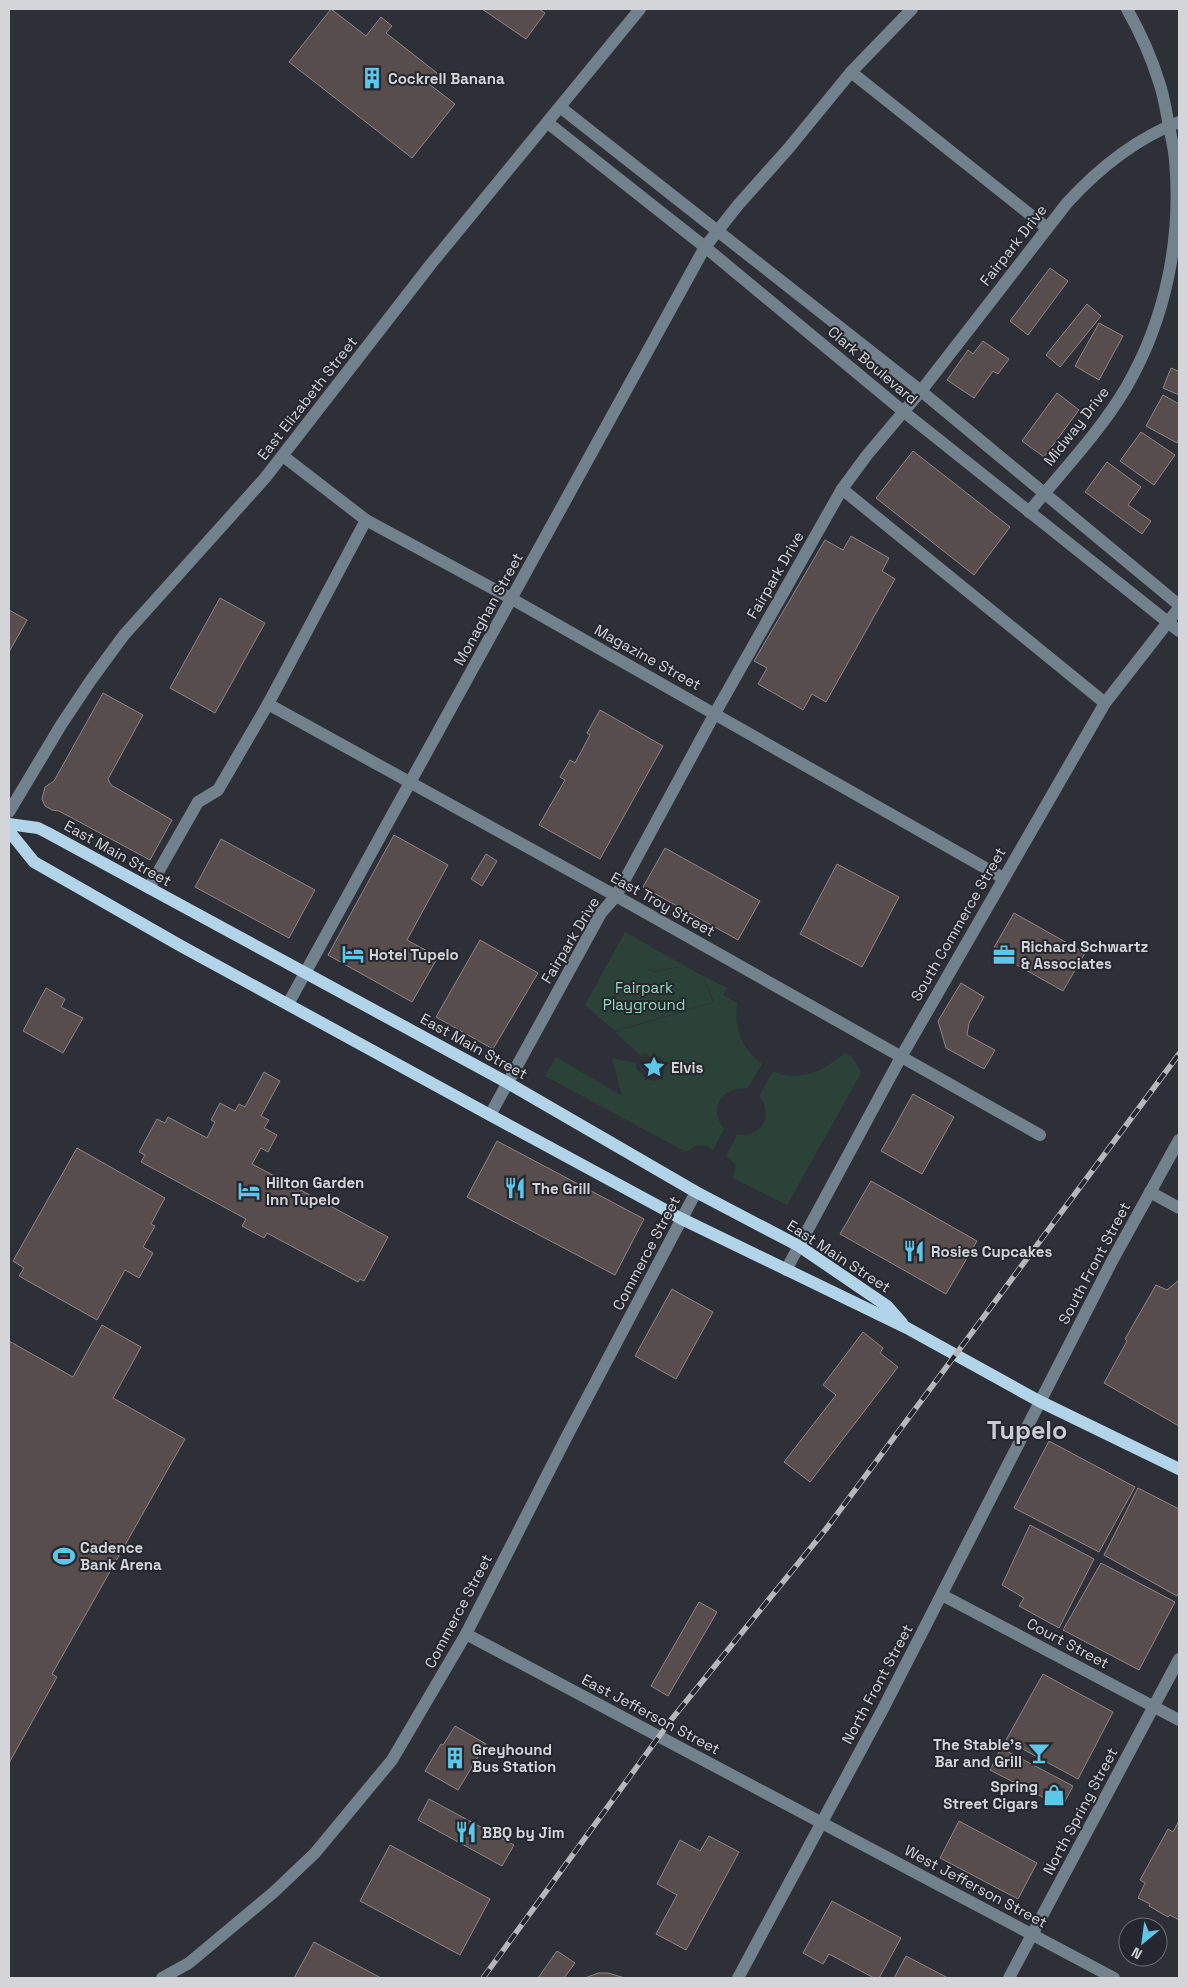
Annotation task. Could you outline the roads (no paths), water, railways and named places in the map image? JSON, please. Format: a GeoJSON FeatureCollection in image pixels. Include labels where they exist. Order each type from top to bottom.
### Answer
{"type":"FeatureCollection","features":[{"type":"Feature","properties":{"kind":"main road","name":"East Main Street"},"geometry":{"type":"LineString","coordinates":[[9,824],[43,830],[508,1083],[696,1192],[799,1246],[887,1306],[907,1328]]}},
{"type":"Feature","properties":{"kind":"main road","name":"East Main Street"},"geometry":{"type":"LineString","coordinates":[[9,830],[34,862],[490,1115],[682,1219],[907,1328],[1039,1402],[1179,1469]]}},
{"type":"Feature","properties":{"kind":"street","name":"East Elizabeth Street"},"geometry":{"type":"LineString","coordinates":[[9,812],[61,725],[124,635],[283,456],[431,264],[640,9]]}},
{"type":"Feature","properties":{"kind":"street","name":"Monaghan Street"},"geometry":{"type":"LineString","coordinates":[[288,1004],[705,247],[850,72],[912,9]]}},
{"type":"Feature","properties":{"kind":"street","name":"Midway Drive"},"geometry":{"type":"LineString","coordinates":[[1029,512],[1111,411],[1127,386],[1152,332],[1169,275],[1176,217],[1174,124],[1140,32],[1127,9]]}},
{"type":"Feature","properties":{"kind":"street"},"geometry":{"type":"LineString","coordinates":[[850,72],[1048,228]]}},
{"type":"Feature","properties":{"kind":"street","name":"Clark Boulevard"},"geometry":{"type":"LineString","coordinates":[[560,107],[921,391],[1179,606]]}},
{"type":"Feature","properties":{"kind":"street","name":"Clark Boulevard"},"geometry":{"type":"LineString","coordinates":[[548,123],[705,247],[904,412],[1179,631]]}},
{"type":"Feature","properties":{"kind":"street","name":"Fairpark Drive"},"geometry":{"type":"LineString","coordinates":[[490,1115],[601,913],[616,896],[714,715],[842,489],[1078,190],[1103,166],[1146,138],[1174,124]]}},
{"type":"Feature","properties":{"kind":"street","name":"Magazine Street"},"geometry":{"type":"LineString","coordinates":[[283,456],[366,520],[512,599],[695,702],[714,715],[1002,878]]}},
{"type":"Feature","properties":{"kind":"street"},"geometry":{"type":"LineString","coordinates":[[842,489],[1105,703]]}},
{"type":"Feature","properties":{"kind":"street"},"geometry":{"type":"LineString","coordinates":[[149,888],[198,802],[218,790],[268,704],[366,520]]}},
{"type":"Feature","properties":{"kind":"street","name":"South Commerce Street"},"geometry":{"type":"LineString","coordinates":[[786,1270],[900,1057],[1105,703],[1169,622],[1179,606]]}},
{"type":"Feature","properties":{"kind":"street","name":"East Troy Street"},"geometry":{"type":"LineString","coordinates":[[268,704],[616,896],[1040,1135]]}},
{"type":"Feature","properties":{"kind":"street","name":"South Front Street"},"geometry":{"type":"LineString","coordinates":[[1039,1402],[1179,1140]]}},
{"type":"Feature","properties":{"kind":"street","name":"Commerce Street"},"geometry":{"type":"LineString","coordinates":[[162,1978],[196,1958],[274,1892],[316,1853],[392,1760],[466,1634],[696,1192]]}},
{"type":"Feature","properties":{"kind":"street"},"geometry":{"type":"LineString","coordinates":[[1150,1192],[1179,1208]]}},
{"type":"Feature","properties":{"kind":"street","name":"North Front Street"},"geometry":{"type":"LineString","coordinates":[[738,1978],[942,1595],[1039,1402]]}},
{"type":"Feature","properties":{"kind":"street","name":"Court Street"},"geometry":{"type":"LineString","coordinates":[[942,1595],[1179,1720]]}},
{"type":"Feature","properties":{"kind":"street","name":"East Jefferson Street"},"geometry":{"type":"LineString","coordinates":[[466,1634],[822,1823]]}},
{"type":"Feature","properties":{"kind":"street","name":"North Spring Street"},"geometry":{"type":"LineString","coordinates":[[1009,1978],[1179,1659]]}},
{"type":"Feature","properties":{"kind":"street","name":"West Jefferson Street"},"geometry":{"type":"LineString","coordinates":[[822,1823],[1114,1978]]}},
{"type":"Feature","properties":{"kind":"railway"},"geometry":{"type":"LineString","coordinates":[[483,1978],[671,1720],[826,1529],[1179,1054]]}},
{"type":"Feature","properties":{"kind":"place","name":"Cockrell Banana"},"geometry":{"type":"Point","coordinates":[372,78]}},
{"type":"Feature","properties":{"kind":"place","name":"Hotel Tupelo"},"geometry":{"type":"Point","coordinates":[353,954]}},
{"type":"Feature","properties":{"kind":"place","name":"Richard Schwartz & Associates"},"geometry":{"type":"Point","coordinates":[1004,955]}},
{"type":"Feature","properties":{"kind":"place","name":"Elvis"},"geometry":{"type":"Point","coordinates":[654,1067]}},
{"type":"Feature","properties":{"kind":"place","name":"The Grill"},"geometry":{"type":"Point","coordinates":[515,1188]}},
{"type":"Feature","properties":{"kind":"place","name":"Hilton Garden Inn Tupelo"},"geometry":{"type":"Point","coordinates":[249,1191]}},
{"type":"Feature","properties":{"kind":"place","name":"Rosies Cupcakes"},"geometry":{"type":"Point","coordinates":[914,1251]}},
{"type":"Feature","properties":{"kind":"place","name":"Cadence Bank Arena"},"geometry":{"type":"Point","coordinates":[64,1556]}},
{"type":"Feature","properties":{"kind":"place","name":"The Stable's Bar and Grill"},"geometry":{"type":"Point","coordinates":[1039,1753]}},
{"type":"Feature","properties":{"kind":"place","name":"Greyhound Bus Station"},"geometry":{"type":"Point","coordinates":[455,1758]}},
{"type":"Feature","properties":{"kind":"place","name":"Spring Street Cigars"},"geometry":{"type":"Point","coordinates":[1054,1795]}},
{"type":"Feature","properties":{"kind":"place","name":"BBQ by Jim"},"geometry":{"type":"Point","coordinates":[466,1832]}},
{"type":"Feature","properties":{"kind":"district","name":"Tupelo"},"geometry":{"type":"Point","coordinates":[1027,1430]}},
{"type":"Feature","properties":{"kind":"park label","name":"Fairpark Playground"},"geometry":{"type":"Point","coordinates":[644,996]}}]}
